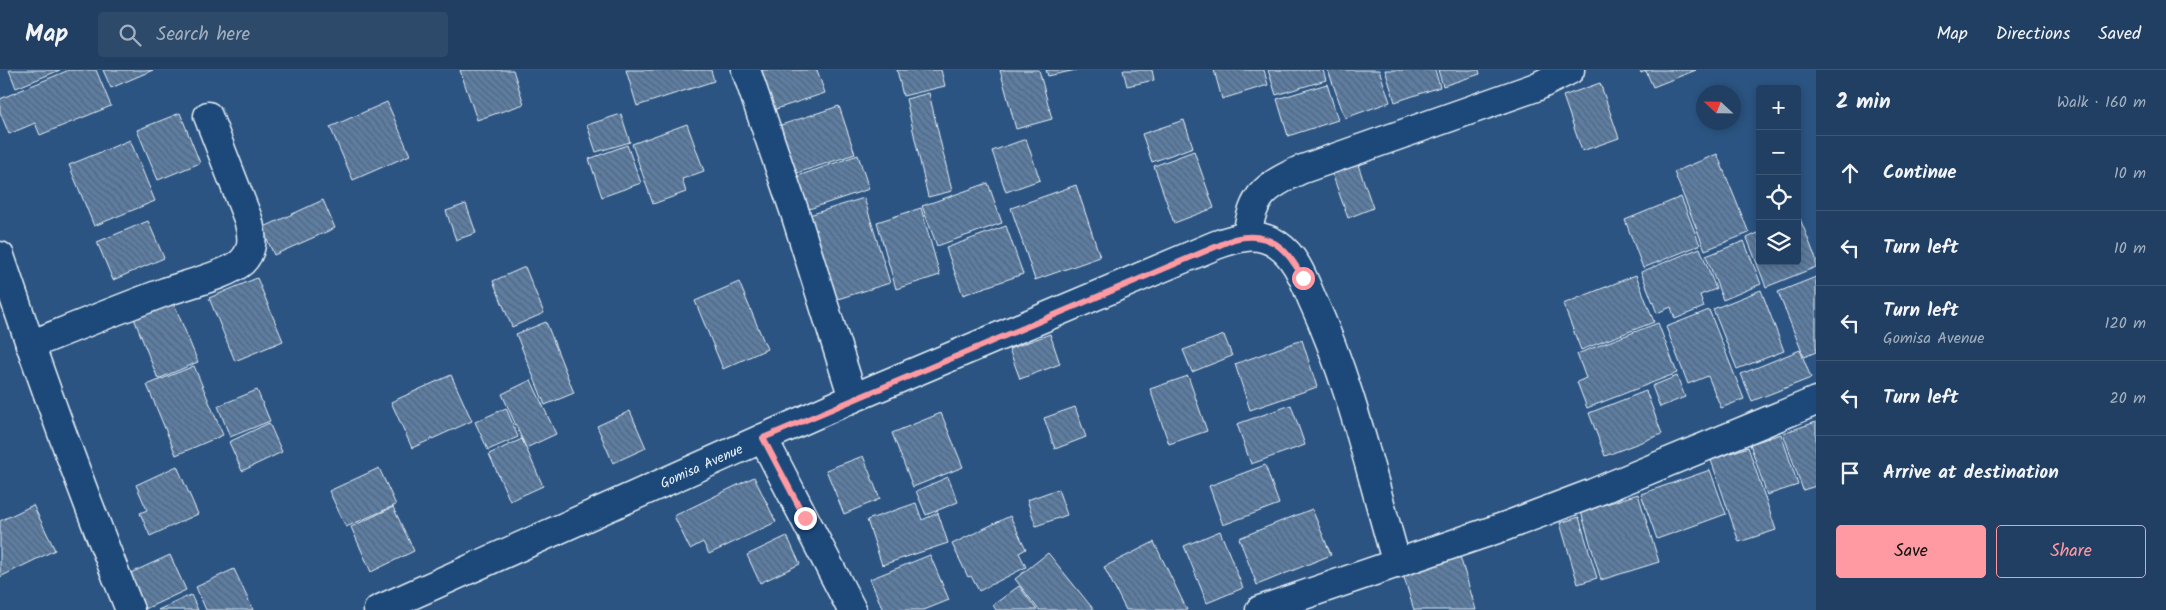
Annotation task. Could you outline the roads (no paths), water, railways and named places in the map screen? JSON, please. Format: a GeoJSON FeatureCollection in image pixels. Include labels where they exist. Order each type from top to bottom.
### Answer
{"type":"FeatureCollection","features":[{"type":"Feature","properties":{"kind":"street"},"geometry":{"type":"LineString","coordinates":[[746,70],[795,213],[853,398]]}},
{"type":"Feature","properties":{"kind":"street"},"geometry":{"type":"LineString","coordinates":[[1396,564],[1337,358],[1307,286],[1293,259],[1278,245],[1263,238],[1247,236],[1250,213],[1262,194],[1286,176],[1536,88],[1570,70]]}},
{"type":"Feature","properties":{"kind":"street"},"geometry":{"type":"LineString","coordinates":[[30,345],[223,272],[241,263],[247,255],[252,236],[248,219],[208,116]]}},
{"type":"Feature","properties":{"kind":"street","name":"Gomisa Avenue"},"geometry":{"type":"LineString","coordinates":[[378,610],[853,398],[1216,244],[1247,236]]}},
{"type":"Feature","properties":{"kind":"street"},"geometry":{"type":"LineString","coordinates":[[0,256],[30,345],[104,548],[130,610]]}},
{"type":"Feature","properties":{"kind":"street"},"geometry":{"type":"LineString","coordinates":[[1260,610],[1396,564],[1593,493],[1816,401]]}},
{"type":"Feature","properties":{"kind":"street"},"geometry":{"type":"LineString","coordinates":[[763,438],[852,610]]}}]}
